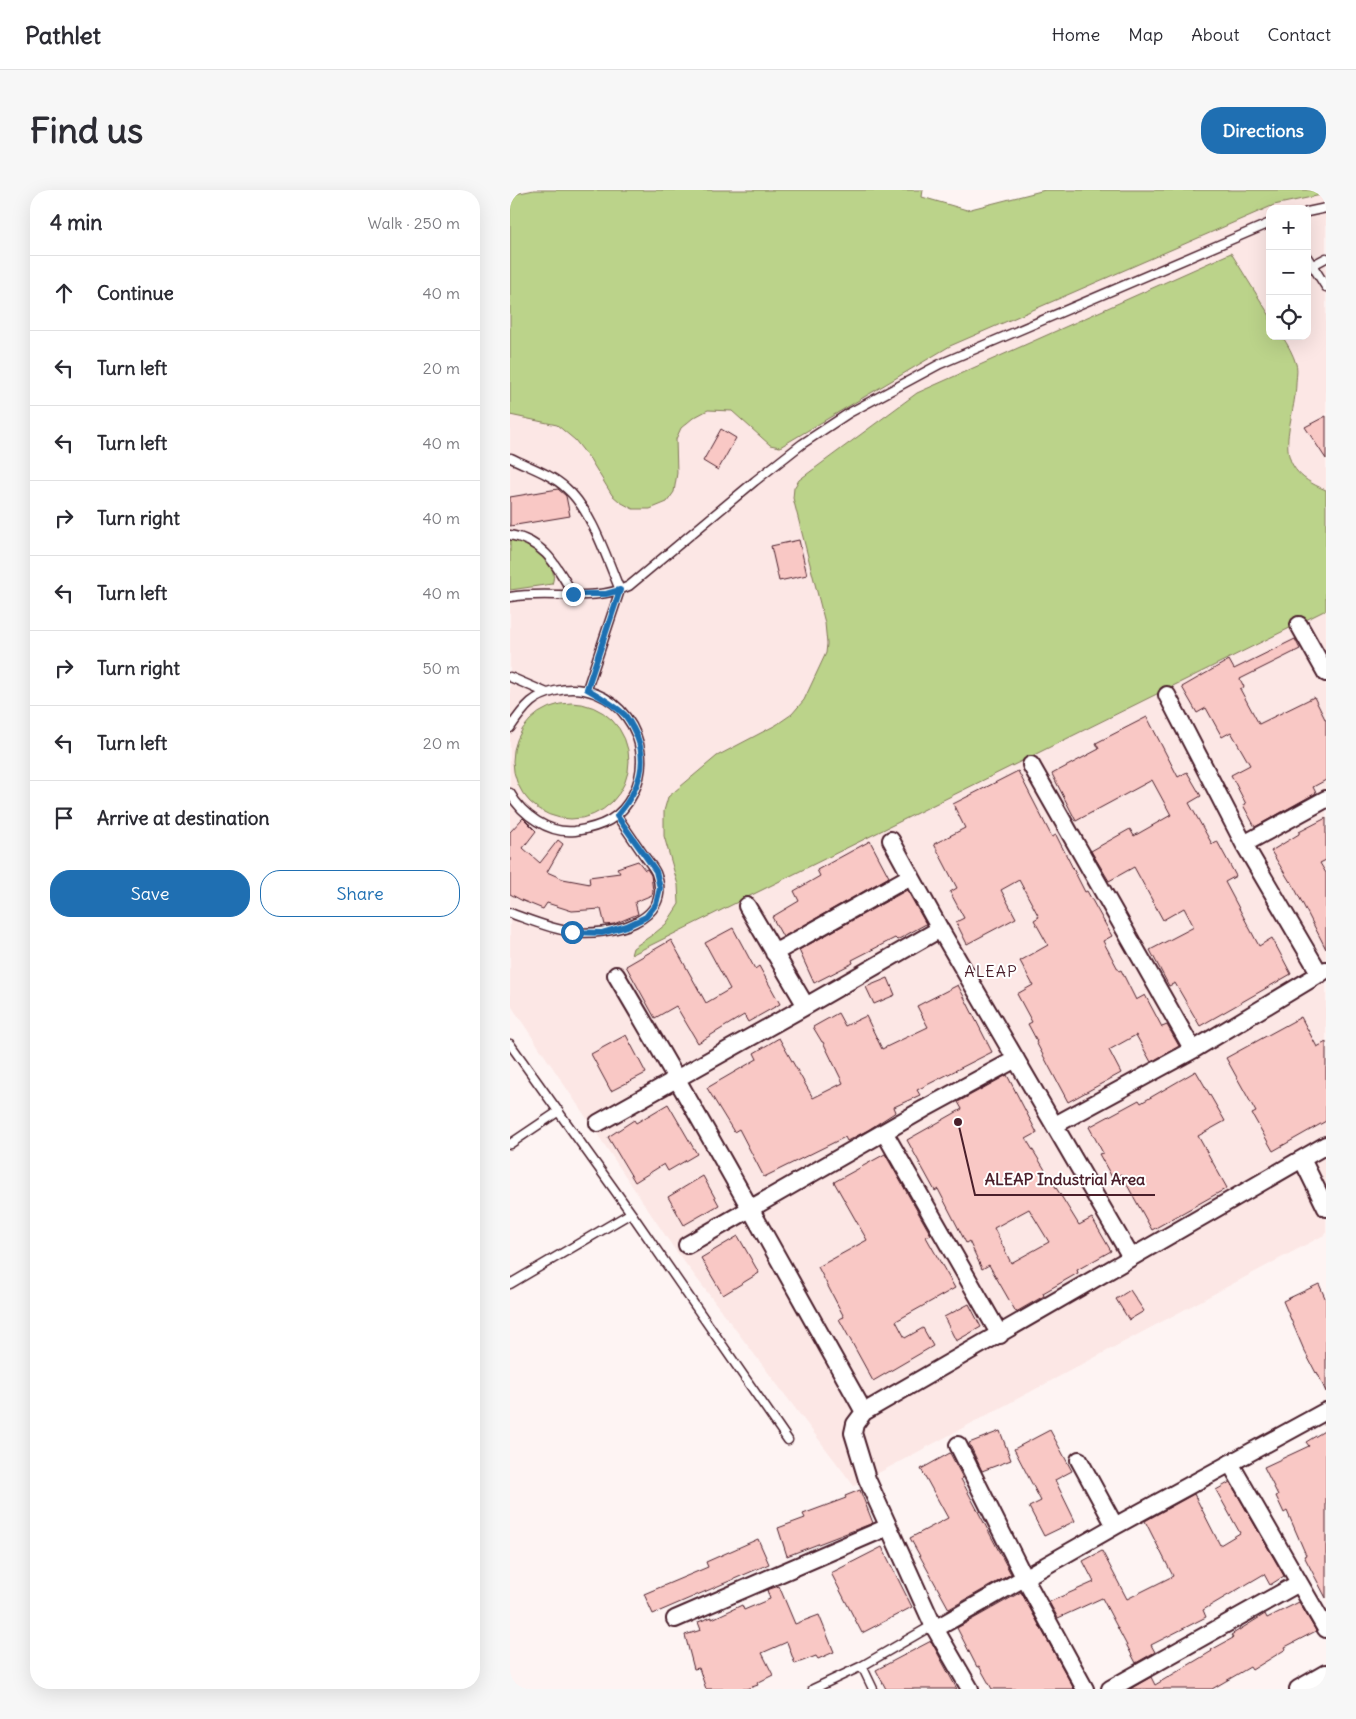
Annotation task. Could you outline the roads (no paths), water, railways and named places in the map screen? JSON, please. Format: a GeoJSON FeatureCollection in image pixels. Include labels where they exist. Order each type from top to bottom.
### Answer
{"type":"FeatureCollection","features":[{"type":"Feature","properties":{"kind":"street"},"geometry":{"type":"LineString","coordinates":[[1299,626],[1326,674]]}},
{"type":"Feature","properties":{"kind":"street"},"geometry":{"type":"LineString","coordinates":[[1056,1125],[1193,1050],[1323,972],[1244,844],[1167,695]]}},
{"type":"Feature","properties":{"kind":"street"},"geometry":{"type":"LineString","coordinates":[[1031,765],[1193,1050]]}},
{"type":"Feature","properties":{"kind":"street"},"geometry":{"type":"LineString","coordinates":[[1244,844],[1326,799]]}},
{"type":"Feature","properties":{"kind":"street"},"geometry":{"type":"LineString","coordinates":[[891,840],[940,929],[1056,1125],[1131,1257]]}},
{"type":"Feature","properties":{"kind":"street"},"geometry":{"type":"LineString","coordinates":[[774,952],[911,876]]}},
{"type":"Feature","properties":{"kind":"street"},"geometry":{"type":"LineString","coordinates":[[747,906],[806,1006]]}},
{"type":"Feature","properties":{"kind":"street"},"geometry":{"type":"LineString","coordinates":[[598,1123],[940,929]]}},
{"type":"Feature","properties":{"kind":"street"},"geometry":{"type":"LineString","coordinates":[[616,975],[678,1078],[749,1209],[864,1412]]}},
{"type":"Feature","properties":{"kind":"street"},"geometry":{"type":"LineString","coordinates":[[688,1245],[924,1109],[1016,1059]]}},
{"type":"Feature","properties":{"kind":"street"},"geometry":{"type":"LineString","coordinates":[[884,1132],[1000,1335]]}},
{"type":"Feature","properties":{"kind":"street"},"geometry":{"type":"LineString","coordinates":[[970,1689],[934,1627],[867,1479],[853,1433],[856,1424],[864,1412],[1326,1145]]}},
{"type":"Feature","properties":{"kind":"street"},"geometry":{"type":"LineString","coordinates":[[1302,1159],[1326,1208]]}},
{"type":"Feature","properties":{"kind":"street"},"geometry":{"type":"LineString","coordinates":[[934,1627],[1230,1463],[1324,1416]]}},
{"type":"Feature","properties":{"kind":"street"},"geometry":{"type":"LineString","coordinates":[[958,1445],[1024,1576],[1085,1689]]}},
{"type":"Feature","properties":{"kind":"street"},"geometry":{"type":"LineString","coordinates":[[1079,1460],[1115,1526]]}},
{"type":"Feature","properties":{"kind":"street"},"geometry":{"type":"LineString","coordinates":[[1230,1463],[1326,1629]]}},
{"type":"Feature","properties":{"kind":"street"},"geometry":{"type":"LineString","coordinates":[[674,1619],[888,1527]]}},
{"type":"Feature","properties":{"kind":"street"},"geometry":{"type":"LineString","coordinates":[[1110,1689],[1299,1582]]}},
{"type":"Feature","properties":{"kind":"street"},"geometry":{"type":"LineString","coordinates":[[1298,1689],[1326,1673]]}},
{"type":"Feature","properties":{"kind":"lane"},"geometry":{"type":"LineString","coordinates":[[1311,211],[1326,208]]}},
{"type":"Feature","properties":{"kind":"lane"},"geometry":{"type":"LineString","coordinates":[[510,597],[606,594],[620,590],[636,580],[794,450],[849,413],[940,364],[1266,225]]}},
{"type":"Feature","properties":{"kind":"lane"},"geometry":{"type":"LineString","coordinates":[[1313,266],[1326,258]]}},
{"type":"Feature","properties":{"kind":"lane"},"geometry":{"type":"LineString","coordinates":[[1311,263],[1326,287]]}},
{"type":"Feature","properties":{"kind":"lane"},"geometry":{"type":"LineString","coordinates":[[511,458],[554,479],[576,496],[584,508],[620,590],[587,689]]}},
{"type":"Feature","properties":{"kind":"lane"},"geometry":{"type":"LineString","coordinates":[[510,535],[531,541],[544,550],[573,594]]}},
{"type":"Feature","properties":{"kind":"lane"},"geometry":{"type":"LineString","coordinates":[[510,677],[547,693]]}},
{"type":"Feature","properties":{"kind":"lane"},"geometry":{"type":"LineString","coordinates":[[510,728],[532,701],[547,693],[567,688],[587,689],[609,701],[627,717],[638,738],[642,760],[639,782],[629,802],[617,816],[594,828],[572,831],[550,828],[530,817],[510,793]]}},
{"type":"Feature","properties":{"kind":"lane"},"geometry":{"type":"LineString","coordinates":[[510,913],[572,932],[602,933],[627,926],[646,917],[656,904],[660,888],[656,871],[617,816]]}},
{"type":"Feature","properties":{"kind":"lane"},"geometry":{"type":"LineString","coordinates":[[510,1044],[631,1213],[788,1440]]}},
{"type":"Feature","properties":{"kind":"lane"},"geometry":{"type":"LineString","coordinates":[[510,1144],[559,1111]]}},
{"type":"Feature","properties":{"kind":"lane"},"geometry":{"type":"LineString","coordinates":[[510,1284],[631,1213]]}},
{"type":"Feature","properties":{"kind":"lane"},"geometry":{"type":"LineString","coordinates":[[813,1689],[862,1666],[934,1627]]}},
{"type":"Feature","properties":{"kind":"lane"},"geometry":{"type":"LineString","coordinates":[[862,1666],[873,1689]]}},
{"type":"Feature","properties":{"kind":"place","name":"ALEAP Industrial Area"},"geometry":{"type":"Point","coordinates":[958,1122]}},
{"type":"Feature","properties":{"kind":"district","name":"ALEAP"},"geometry":{"type":"Point","coordinates":[991,971]}}]}
